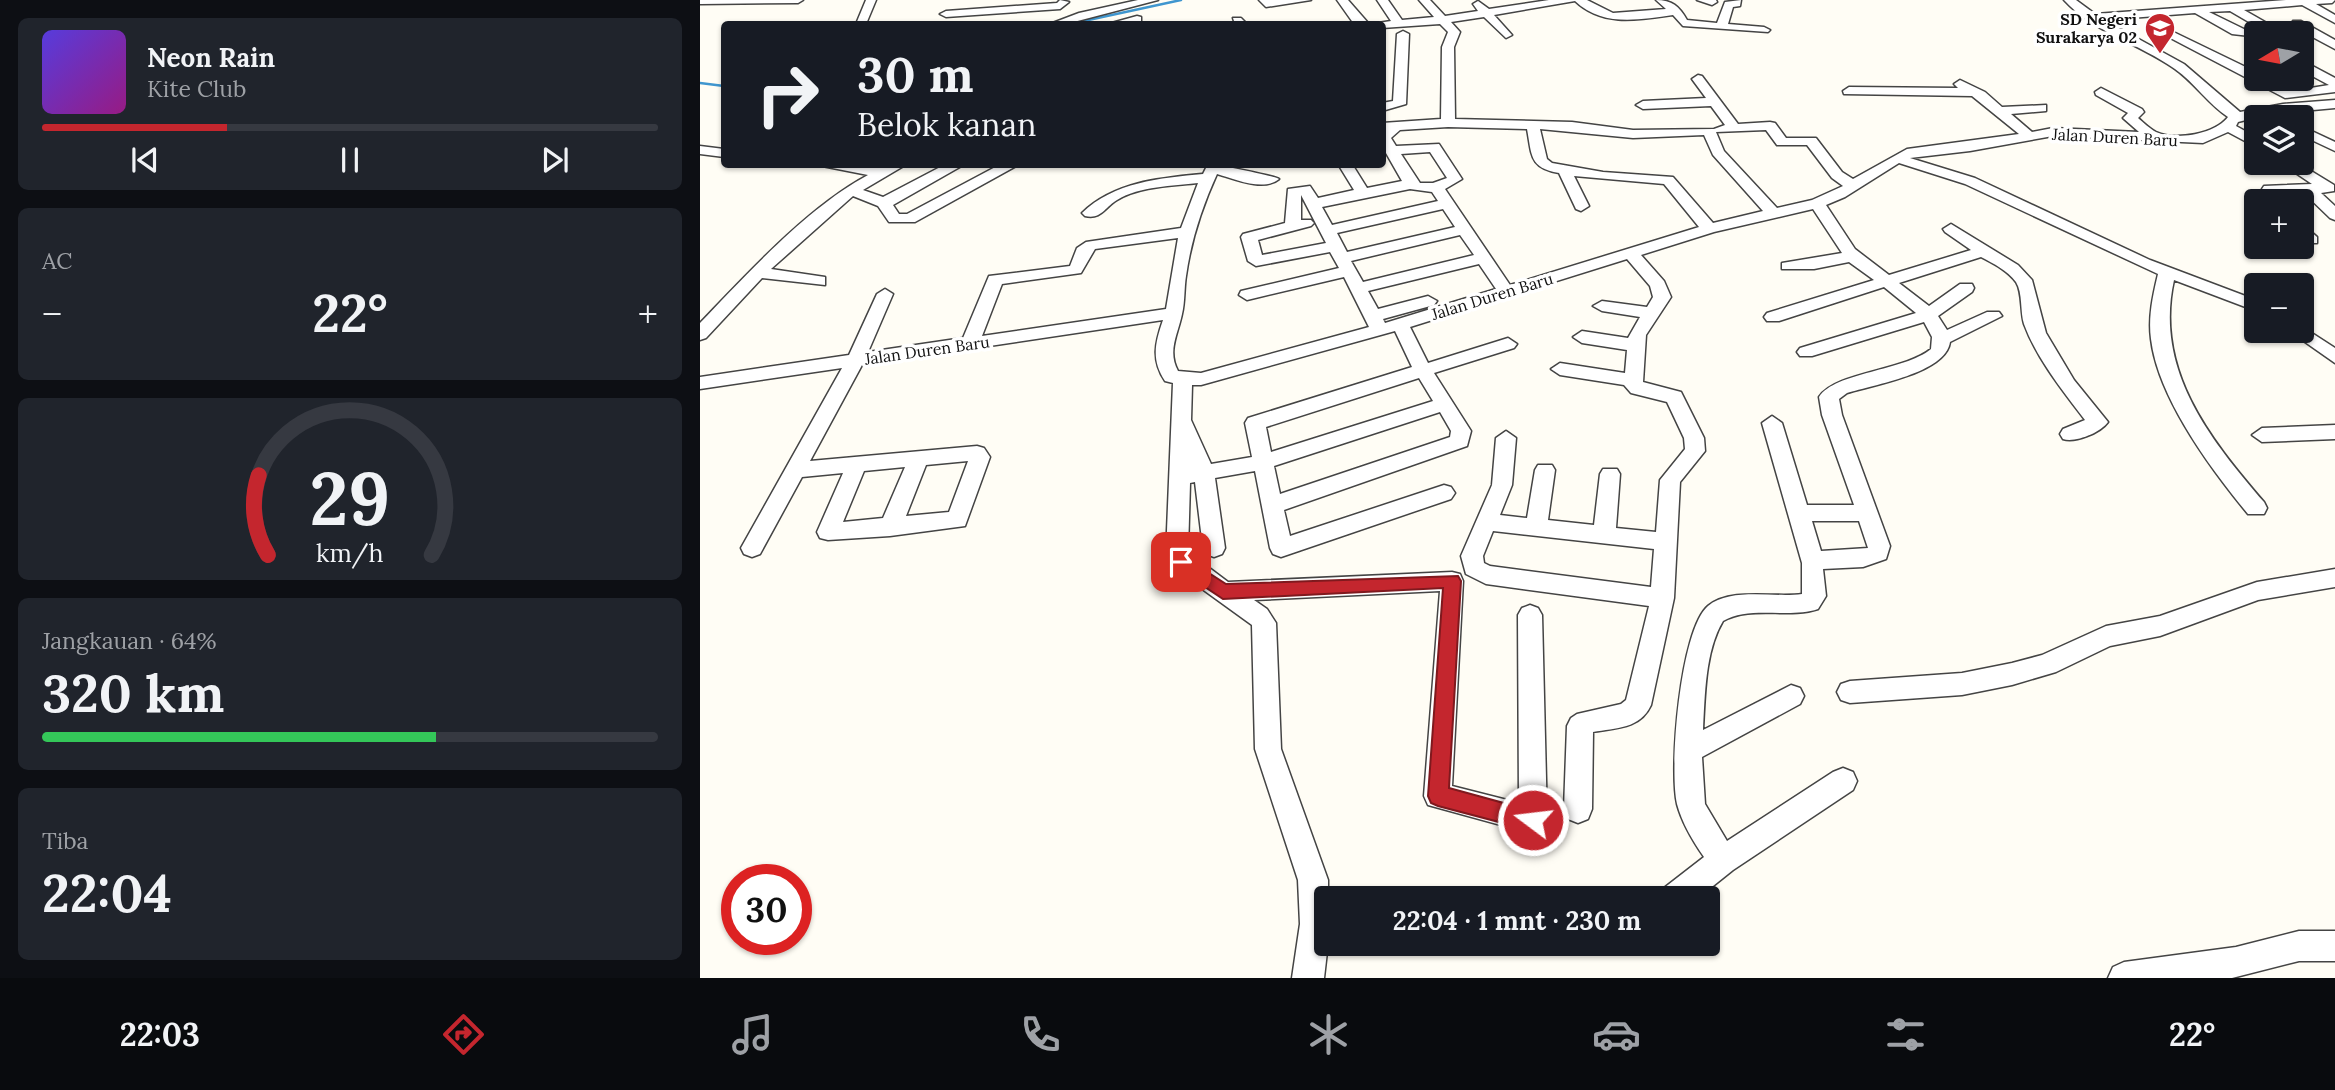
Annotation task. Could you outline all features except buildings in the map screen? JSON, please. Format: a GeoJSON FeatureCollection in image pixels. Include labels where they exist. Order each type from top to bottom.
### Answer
{"type":"FeatureCollection","features":[{"type":"Feature","properties":{"kind":"street"},"geometry":{"type":"LineString","coordinates":[[700,1],[798,0]]}},
{"type":"Feature","properties":{"kind":"street"},"geometry":{"type":"LineString","coordinates":[[863,21],[871,0]]}},
{"type":"Feature","properties":{"kind":"street"},"geometry":{"type":"LineString","coordinates":[[952,0],[951,4],[1016,0]]}},
{"type":"Feature","properties":{"kind":"street"},"geometry":{"type":"LineString","coordinates":[[1064,21],[1153,0]]}},
{"type":"Feature","properties":{"kind":"street"},"geometry":{"type":"LineString","coordinates":[[1264,0],[1266,4],[1275,5],[1306,0]]}},
{"type":"Feature","properties":{"kind":"street"},"geometry":{"type":"LineString","coordinates":[[1342,0],[1358,21]]}},
{"type":"Feature","properties":{"kind":"street"},"geometry":{"type":"LineString","coordinates":[[1381,0],[1406,31],[1399,104],[1386,106]]}},
{"type":"Feature","properties":{"kind":"street"},"geometry":{"type":"LineString","coordinates":[[1424,0],[1442,20],[1449,36],[1448,123]]}},
{"type":"Feature","properties":{"kind":"street"},"geometry":{"type":"LineString","coordinates":[[1474,0],[1506,35]]}},
{"type":"Feature","properties":{"kind":"street"},"geometry":{"type":"LineString","coordinates":[[1386,32],[1406,31],[1442,20],[1486,13],[1516,4],[1570,0]]}},
{"type":"Feature","properties":{"kind":"street"},"geometry":{"type":"LineString","coordinates":[[1580,0],[1603,16],[1640,16],[1676,11]]}},
{"type":"Feature","properties":{"kind":"street"},"geometry":{"type":"LineString","coordinates":[[1661,0],[1676,11],[1683,23],[1764,30]]}},
{"type":"Feature","properties":{"kind":"street"},"geometry":{"type":"LineString","coordinates":[[1721,27],[1729,5],[1736,4],[1736,0]]}},
{"type":"Feature","properties":{"kind":"street"},"geometry":{"type":"LineString","coordinates":[[2069,0],[2183,70],[2244,132]]}},
{"type":"Feature","properties":{"kind":"street"},"geometry":{"type":"LineString","coordinates":[[2131,0],[2150,13]]}},
{"type":"Feature","properties":{"kind":"street"},"geometry":{"type":"LineString","coordinates":[[2173,0],[2244,34]]}},
{"type":"Feature","properties":{"kind":"street"},"geometry":{"type":"LineString","coordinates":[[2210,0],[2253,21]]}},
{"type":"Feature","properties":{"kind":"street"},"geometry":{"type":"LineString","coordinates":[[2248,0],[2293,21]]}},
{"type":"Feature","properties":{"kind":"street"},"geometry":{"type":"LineString","coordinates":[[2096,17],[2332,1]]}},
{"type":"Feature","properties":{"kind":"street"},"geometry":{"type":"LineString","coordinates":[[946,14],[1063,3],[1128,4]]}},
{"type":"Feature","properties":{"kind":"street"},"geometry":{"type":"LineString","coordinates":[[1063,3],[1054,14],[1083,15]]}},
{"type":"Feature","properties":{"kind":"street"},"geometry":{"type":"LineString","coordinates":[[1516,4],[1534,23]]}},
{"type":"Feature","properties":{"kind":"street"},"geometry":{"type":"LineString","coordinates":[[2307,4],[2335,20]]}},
{"type":"Feature","properties":{"kind":"street"},"geometry":{"type":"LineString","coordinates":[[1630,8],[1640,16]]}},
{"type":"Feature","properties":{"kind":"street"},"geometry":{"type":"LineString","coordinates":[[1128,21],[1137,19]]}},
{"type":"Feature","properties":{"kind":"street"},"geometry":{"type":"LineString","coordinates":[[1386,26],[1406,31]]}},
{"type":"Feature","properties":{"kind":"street"},"geometry":{"type":"LineString","coordinates":[[2161,29],[2244,71]]}},
{"type":"Feature","properties":{"kind":"street"},"geometry":{"type":"LineString","coordinates":[[2314,33],[2335,45]]}},
{"type":"Feature","properties":{"kind":"street"},"geometry":{"type":"LineString","coordinates":[[2314,71],[2332,80]]}},
{"type":"Feature","properties":{"kind":"street"},"geometry":{"type":"LineString","coordinates":[[1698,79],[1734,128]]}},
{"type":"Feature","properties":{"kind":"street"},"geometry":{"type":"LineString","coordinates":[[2314,86],[2332,80]]}},
{"type":"Feature","properties":{"kind":"street"},"geometry":{"type":"LineString","coordinates":[[1955,82],[2028,135]]}},
{"type":"Feature","properties":{"kind":"street"},"geometry":{"type":"LineString","coordinates":[[1849,91],[1972,92]]}},
{"type":"Feature","properties":{"kind":"street"},"geometry":{"type":"LineString","coordinates":[[2282,91],[2290,95],[2301,91]]}},
{"type":"Feature","properties":{"kind":"street"},"geometry":{"type":"LineString","coordinates":[[2101,92],[2137,112],[2130,118],[2155,138]]}},
{"type":"Feature","properties":{"kind":"street"},"geometry":{"type":"LineString","coordinates":[[1643,104],[1714,102]]}},
{"type":"Feature","properties":{"kind":"street","name":"Jalan Duren Baru"},"geometry":{"type":"LineString","coordinates":[[2314,107],[2335,104]]}},
{"type":"Feature","properties":{"kind":"street"},"geometry":{"type":"LineString","coordinates":[[1996,111],[2041,107]]}},
{"type":"Feature","properties":{"kind":"street","name":"Jalan Duren Baru"},"geometry":{"type":"LineString","coordinates":[[1183,379],[1201,379],[1376,323],[1400,324],[1503,287],[1709,229],[1817,203],[1854,186],[1897,158],[1926,150],[1970,147],[2028,135],[2091,133],[2203,139],[2234,122],[2244,120]]}},
{"type":"Feature","properties":{"kind":"street"},"geometry":{"type":"LineString","coordinates":[[1411,184],[1386,132],[1448,123],[1572,126],[1633,134],[1770,127],[1782,142],[1811,141],[1837,175],[1854,186]]}},
{"type":"Feature","properties":{"kind":"street"},"geometry":{"type":"LineString","coordinates":[[1532,127],[1544,165],[1565,171],[1668,180],[1709,229]]}},
{"type":"Feature","properties":{"kind":"street"},"geometry":{"type":"LineString","coordinates":[[1709,131],[1718,152],[1773,213]]}},
{"type":"Feature","properties":{"kind":"street"},"geometry":{"type":"LineString","coordinates":[[2314,136],[2335,147]]}},
{"type":"Feature","properties":{"kind":"street"},"geometry":{"type":"LineString","coordinates":[[1313,204],[1411,184],[1436,187],[1452,182],[1455,176],[1434,148],[1393,151]]}},
{"type":"Feature","properties":{"kind":"street"},"geometry":{"type":"LineString","coordinates":[[702,150],[721,153]]}},
{"type":"Feature","properties":{"kind":"street"},"geometry":{"type":"LineString","coordinates":[[1897,158],[1970,181],[2027,205],[2167,273],[2244,302]]}},
{"type":"Feature","properties":{"kind":"street"},"geometry":{"type":"LineString","coordinates":[[848,168],[883,173]]}},
{"type":"Feature","properties":{"kind":"street"},"geometry":{"type":"LineString","coordinates":[[700,334],[758,272],[851,190],[892,168]]}},
{"type":"Feature","properties":{"kind":"street"},"geometry":{"type":"LineString","coordinates":[[884,203],[950,168]]}},
{"type":"Feature","properties":{"kind":"street"},"geometry":{"type":"LineString","coordinates":[[851,190],[884,203],[894,219],[914,218],[1006,168]]}},
{"type":"Feature","properties":{"kind":"street"},"geometry":{"type":"LineString","coordinates":[[1347,168],[1363,193]]}},
{"type":"Feature","properties":{"kind":"street"},"geometry":{"type":"LineString","coordinates":[[1212,170],[1189,232],[1175,282],[1174,313],[1163,357],[1164,369],[1172,377],[1183,379],[1181,419],[1192,476],[1214,548]]}},
{"type":"Feature","properties":{"kind":"street"},"geometry":{"type":"LineString","coordinates":[[1090,213],[1101,210],[1115,195],[1212,170],[1252,179],[1272,179]]}},
{"type":"Feature","properties":{"kind":"street"},"geometry":{"type":"LineString","coordinates":[[1565,171],[1581,206]]}},
{"type":"Feature","properties":{"kind":"street"},"geometry":{"type":"LineString","coordinates":[[2309,175],[2332,188]]}},
{"type":"Feature","properties":{"kind":"street"},"geometry":{"type":"LineString","coordinates":[[1293,226],[1293,191],[1305,189],[1376,323],[1503,287],[1436,187]]}},
{"type":"Feature","properties":{"kind":"street"},"geometry":{"type":"LineString","coordinates":[[2308,188],[2335,215]]}},
{"type":"Feature","properties":{"kind":"street"},"geometry":{"type":"LineString","coordinates":[[2269,189],[2332,188]]}},
{"type":"Feature","properties":{"kind":"street"},"geometry":{"type":"LineString","coordinates":[[1247,295],[1335,245],[1447,203]]}},
{"type":"Feature","properties":{"kind":"street"},"geometry":{"type":"LineString","coordinates":[[1814,563],[1832,558],[1871,557],[1878,553],[1879,546],[1828,405],[1829,397],[1840,389],[1938,356],[1943,349],[1942,340],[1928,315],[1857,259],[1817,203]]}},
{"type":"Feature","properties":{"kind":"street"},"geometry":{"type":"LineString","coordinates":[[1335,245],[1293,226],[1249,237],[1256,261],[1335,245],[1464,229]]}},
{"type":"Feature","properties":{"kind":"street"},"geometry":{"type":"LineString","coordinates":[[1951,229],[2012,268],[2026,284],[2032,322],[2037,333],[2067,384],[2095,415],[2098,422],[2070,434]]}},
{"type":"Feature","properties":{"kind":"street"},"geometry":{"type":"LineString","coordinates":[[968,345],[995,280],[1075,270],[1085,248],[1092,245],[1189,232]]}},
{"type":"Feature","properties":{"kind":"street"},"geometry":{"type":"LineString","coordinates":[[1773,317],[1983,251]]}},
{"type":"Feature","properties":{"kind":"street"},"geometry":{"type":"LineString","coordinates":[[1578,809],[1580,726],[1588,721],[1628,714],[1636,709],[1662,598],[1668,542],[1670,480],[1692,456],[1696,444],[1674,397],[1638,389],[1631,380],[1634,345],[1650,313],[1660,303],[1661,291],[1630,253]]}},
{"type":"Feature","properties":{"kind":"street"},"geometry":{"type":"LineString","coordinates":[[1358,288],[1483,258]]}},
{"type":"Feature","properties":{"kind":"street"},"geometry":{"type":"LineString","coordinates":[[1788,265],[1857,259]]}},
{"type":"Feature","properties":{"kind":"street"},"geometry":{"type":"LineString","coordinates":[[758,272],[819,281]]}},
{"type":"Feature","properties":{"kind":"street"},"geometry":{"type":"LineString","coordinates":[[2167,273],[2160,310],[2160,342],[2168,372],[2235,484],[2256,508]]}},
{"type":"Feature","properties":{"kind":"street"},"geometry":{"type":"LineString","coordinates":[[1806,352],[1928,315],[1966,288]]}},
{"type":"Feature","properties":{"kind":"street"},"geometry":{"type":"LineString","coordinates":[[752,548],[855,361],[885,294]]}},
{"type":"Feature","properties":{"kind":"street"},"geometry":{"type":"LineString","coordinates":[[1602,306],[1650,313]]}},
{"type":"Feature","properties":{"kind":"street","name":"Jalan Duren Baru"},"geometry":{"type":"LineString","coordinates":[[700,383],[1174,313]]}},
{"type":"Feature","properties":{"kind":"street"},"geometry":{"type":"LineString","coordinates":[[1942,340],[1993,316]]}},
{"type":"Feature","properties":{"kind":"street"},"geometry":{"type":"LineString","coordinates":[[1270,506],[1456,444],[1461,431],[1423,370],[1400,324]]}},
{"type":"Feature","properties":{"kind":"street"},"geometry":{"type":"LineString","coordinates":[[1582,337],[1634,345]]}},
{"type":"Feature","properties":{"kind":"street"},"geometry":{"type":"LineString","coordinates":[[2314,339],[2331,350]]}},
{"type":"Feature","properties":{"kind":"street"},"geometry":{"type":"LineString","coordinates":[[1444,493],[1284,548],[1280,547],[1255,423],[1508,344]]}},
{"type":"Feature","properties":{"kind":"street"},"geometry":{"type":"LineString","coordinates":[[1560,369],[1631,380]]}},
{"type":"Feature","properties":{"kind":"street"},"geometry":{"type":"LineString","coordinates":[[1192,476],[1263,463],[1444,404]]}},
{"type":"Feature","properties":{"kind":"street"},"geometry":{"type":"LineString","coordinates":[[1723,860],[1691,805],[1688,785],[1695,678],[1703,635],[1709,621],[1725,609],[1788,606],[1810,602],[1814,596],[1811,570],[1814,563],[1772,423]]}},
{"type":"Feature","properties":{"kind":"street"},"geometry":{"type":"LineString","coordinates":[[2262,435],[2335,432]]}},
{"type":"Feature","properties":{"kind":"street"},"geometry":{"type":"LineString","coordinates":[[1506,438],[1505,475],[1472,556],[1474,568],[1479,573],[1662,598]]}},
{"type":"Feature","properties":{"kind":"street"},"geometry":{"type":"LineString","coordinates":[[794,470],[919,458],[977,453],[980,457],[957,520],[828,532],[857,464]]}},
{"type":"Feature","properties":{"kind":"street"},"geometry":{"type":"LineString","coordinates":[[890,528],[919,458]]}},
{"type":"Feature","properties":{"kind":"street"},"geometry":{"type":"LineString","coordinates":[[1536,528],[1545,470]]}},
{"type":"Feature","properties":{"kind":"street"},"geometry":{"type":"LineString","coordinates":[[1604,535],[1610,474]]}},
{"type":"Feature","properties":{"kind":"street"},"geometry":{"type":"LineString","coordinates":[[1192,476],[1177,555],[1188,567],[1259,616],[1266,633],[1268,749],[1313,880],[1315,924],[1308,978]]}},
{"type":"Feature","properties":{"kind":"street"},"geometry":{"type":"LineString","coordinates":[[1799,513],[1867,513]]}},
{"type":"Feature","properties":{"kind":"street"},"geometry":{"type":"LineString","coordinates":[[1485,522],[1668,542]]}},
{"type":"Feature","properties":{"kind":"street"},"geometry":{"type":"LineString","coordinates":[[1850,692],[1962,684],[2012,674],[2047,664],[2106,636],[2160,626],[2256,592],[2335,578]]}},
{"type":"Feature","properties":{"kind":"street"},"geometry":{"type":"LineString","coordinates":[[1223,592],[1452,581],[1438,796],[1533,820],[1530,615]]}},
{"type":"Feature","properties":{"kind":"street"},"geometry":{"type":"LineString","coordinates":[[1690,750],[1791,696]]}},
{"type":"Feature","properties":{"kind":"street"},"geometry":{"type":"LineString","coordinates":[[1689,886],[1723,860],[1843,781]]}},
{"type":"Feature","properties":{"kind":"street"},"geometry":{"type":"LineString","coordinates":[[2124,978],[2236,962],[2299,946],[2335,946]]}},
{"type":"Feature","properties":{"kind":"waterway"},"geometry":{"type":"LineString","coordinates":[[1084,21],[1181,0]]}},
{"type":"Feature","properties":{"kind":"waterway"},"geometry":{"type":"LineString","coordinates":[[700,83],[721,86]]}},
{"type":"Feature","properties":{"kind":"place","name":"SD Negeri Surakarya 02"},"geometry":{"type":"Point","coordinates":[2160,55]}},
{"type":"Feature","properties":{"kind":"route"},"geometry":{"type":"LineString","coordinates":[[1181,562],[1223,592],[1452,581],[1438,796],[1533,820]]}}]}
